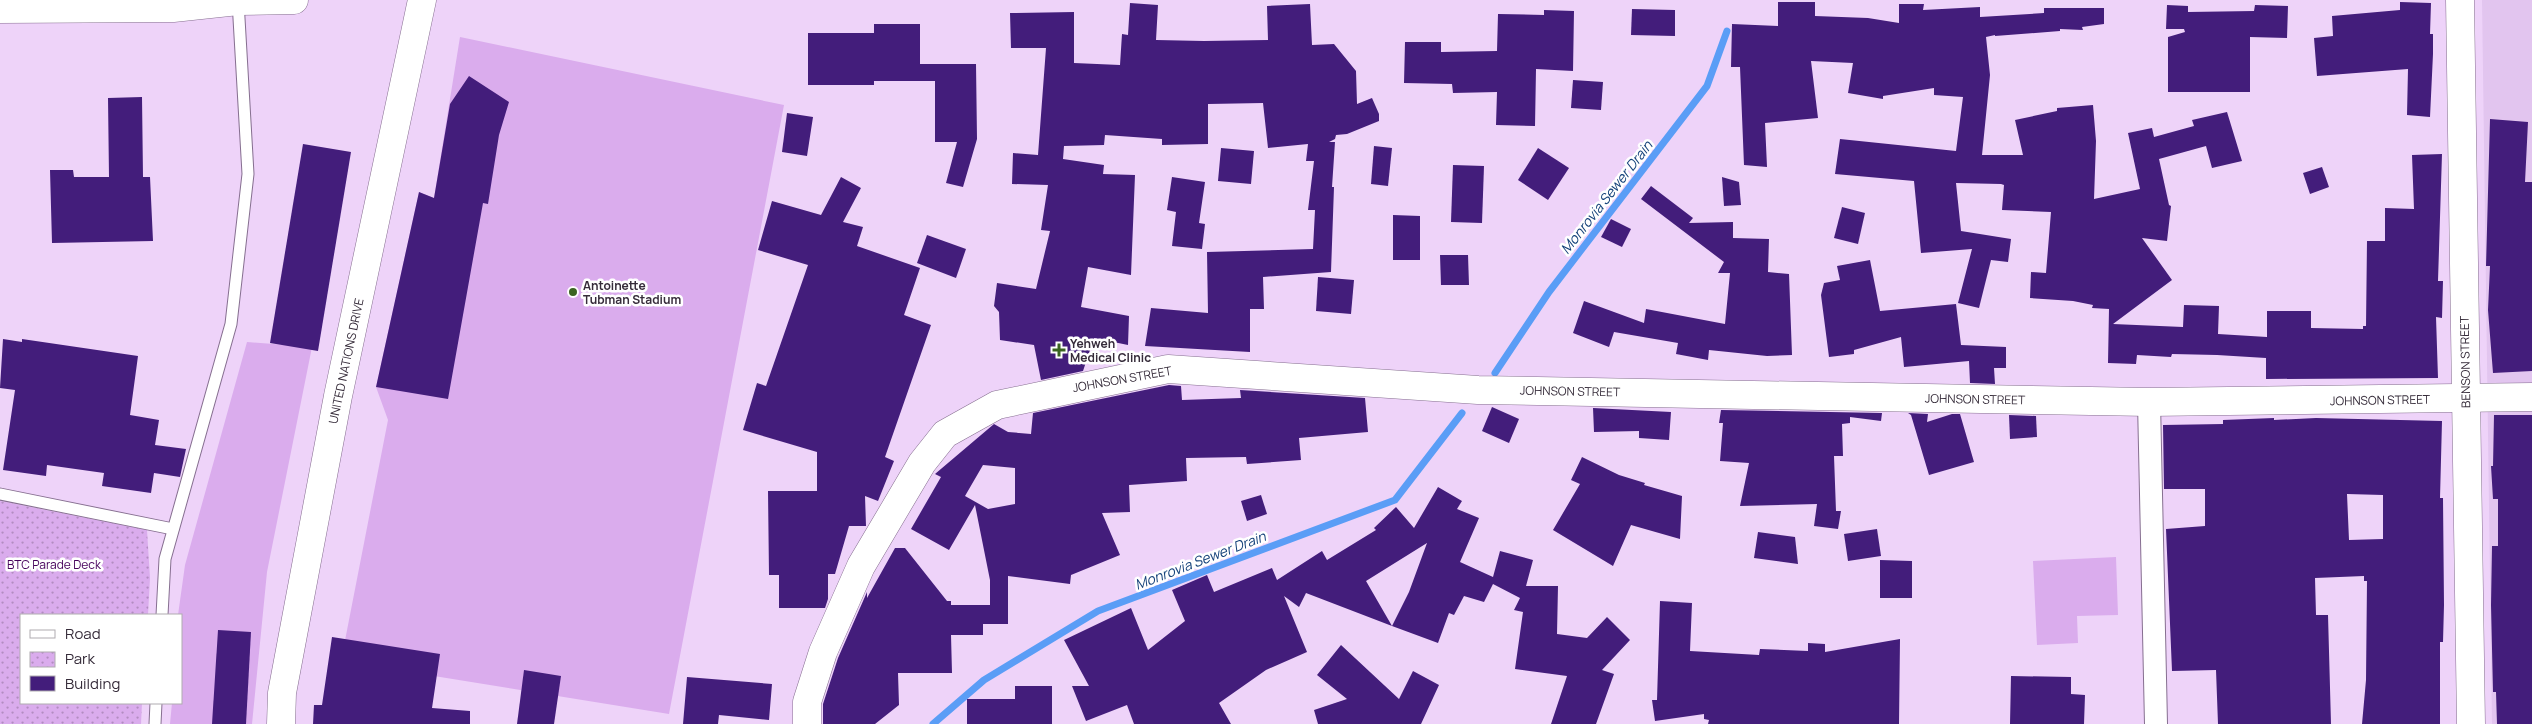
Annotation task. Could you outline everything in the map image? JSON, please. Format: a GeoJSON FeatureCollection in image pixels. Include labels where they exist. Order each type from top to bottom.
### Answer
{"type":"FeatureCollection","features":[{"type":"Feature","properties":{"kind":"street"},"geometry":{"type":"LineString","coordinates":[[0,9],[173,8],[238,1],[294,0]]}},
{"type":"Feature","properties":{"kind":"street","name":"UNITED NATIONS DRIVE"},"geometry":{"type":"LineString","coordinates":[[281,724],[282,693],[336,406],[422,0]]}},
{"type":"Feature","properties":{"kind":"street","name":"BENSON STREET"},"geometry":{"type":"LineString","coordinates":[[2460,0],[2471,724]]}},
{"type":"Feature","properties":{"kind":"street","name":"JOHNSON STREET"},"geometry":{"type":"LineString","coordinates":[[807,724],[807,702],[823,652],[861,566],[922,463],[945,434],[997,406],[1168,369],[1478,390],[2149,402],[2532,397]]}},
{"type":"Feature","properties":{"kind":"street"},"geometry":{"type":"LineString","coordinates":[[2149,402],[2156,724]]}},
{"type":"Feature","properties":{"kind":"lane"},"geometry":{"type":"LineString","coordinates":[[162,614],[165,559],[231,324],[248,174],[238,1]]}},
{"type":"Feature","properties":{"kind":"lane"},"geometry":{"type":"LineString","coordinates":[[0,494],[173,530]]}},
{"type":"Feature","properties":{"kind":"lane"},"geometry":{"type":"LineString","coordinates":[[155,724],[156,704]]}},
{"type":"Feature","properties":{"kind":"shaded area"},"geometry":{"type":"Polygon","coordinates":[[[2482,0],[2532,0],[2532,724],[2492,724],[2482,0]]]}},
{"type":"Feature","properties":{"kind":"green space","name":"Antoinette Tubman Stadium"},"geometry":{"type":"Polygon","coordinates":[[[460,37],[784,105],[669,714],[341,661],[388,420],[376,387],[419,192],[434,198],[460,37]]]}},
{"type":"Feature","properties":{"kind":"green space"},"geometry":{"type":"Polygon","coordinates":[[[247,342],[312,347],[267,572],[252,724],[170,724],[172,704],[182,704],[182,614],[178,614],[185,565],[247,342]]]}},
{"type":"Feature","properties":{"kind":"green space","name":"BTC Parade Deck"},"geometry":{"type":"Polygon","coordinates":[[[0,501],[147,530],[150,578],[148,614],[20,614],[20,704],[142,704],[141,724],[0,724],[0,501]]]}},
{"type":"Feature","properties":{"kind":"green space"},"geometry":{"type":"Polygon","coordinates":[[[2116,557],[2118,615],[2077,616],[2078,643],[2037,645],[2033,561],[2116,557]]]}},
{"type":"Feature","properties":{"kind":"building"},"geometry":{"type":"Polygon","coordinates":[[[1778,2],[1815,2],[1815,16],[1868,18],[1899,23],[1899,4],[1924,4],[1923,10],[1980,7],[1980,17],[2044,13],[2044,8],[2104,8],[2104,24],[2082,27],[2083,30],[2060,29],[2060,31],[1986,37],[1990,75],[1982,155],[2023,155],[2015,120],[2057,111],[2057,108],[2093,105],[2096,141],[2094,199],[2140,189],[2128,133],[2152,128],[2154,137],[2194,126],[2192,120],[2227,112],[2242,161],[2212,168],[2206,146],[2159,159],[2169,205],[2171,206],[2167,241],[2142,238],[2172,280],[2113,324],[2183,327],[2184,305],[2219,306],[2218,334],[2267,337],[2267,311],[2311,311],[2311,328],[2363,329],[2363,326],[2366,326],[2367,241],[2385,241],[2385,208],[2414,209],[2412,155],[2442,154],[2438,281],[2443,281],[2442,318],[2436,317],[2438,378],[2266,379],[2266,358],[2217,355],[2172,354],[2171,357],[2137,355],[2136,364],[2108,363],[2109,309],[2092,308],[2093,305],[2073,301],[2030,298],[2031,272],[2046,273],[2051,212],[2002,210],[2004,185],[2001,184],[1956,183],[1961,231],[2011,239],[2008,262],[1991,260],[1979,308],[1958,303],[1972,249],[1921,253],[1914,181],[1835,174],[1840,139],[1956,151],[1963,97],[1934,95],[1934,88],[1883,96],[1883,99],[1848,93],[1853,63],[1811,61],[1818,118],[1765,123],[1767,167],[1744,165],[1740,67],[1731,67],[1732,24],[1778,26],[1778,2]]]}},
{"type":"Feature","properties":{"kind":"building"},"geometry":{"type":"Polygon","coordinates":[[[2400,2],[2431,3],[2430,34],[2433,34],[2433,54],[2430,117],[2407,115],[2408,69],[2317,76],[2314,38],[2333,36],[2332,16],[2400,10],[2400,2]]]}},
{"type":"Feature","properties":{"kind":"building"},"geometry":{"type":"Polygon","coordinates":[[[1130,3],[1158,5],[1156,40],[1204,41],[1268,40],[1267,6],[1310,4],[1312,45],[1334,44],[1356,71],[1357,104],[1372,98],[1379,114],[1379,121],[1347,134],[1336,135],[1335,139],[1329,142],[1335,142],[1332,187],[1334,187],[1331,272],[1263,277],[1264,309],[1250,309],[1250,352],[1145,346],[1151,308],[1208,313],[1207,252],[1313,249],[1315,210],[1308,210],[1314,161],[1306,161],[1308,144],[1268,148],[1263,103],[1208,104],[1208,144],[1162,145],[1162,139],[1105,135],[1104,145],[1064,146],[1063,159],[1104,165],[1103,174],[1135,175],[1131,275],[1088,267],[1081,307],[1129,316],[1128,345],[1094,338],[1083,371],[1041,380],[1034,345],[1000,340],[999,312],[994,306],[997,283],[1036,289],[1050,231],[1041,230],[1048,185],[1012,184],[1013,153],[1038,155],[1046,48],[1011,48],[1010,13],[1074,12],[1074,63],[1120,65],[1122,34],[1128,35],[1130,3]]]}},
{"type":"Feature","properties":{"kind":"building"},"geometry":{"type":"Polygon","coordinates":[[[2167,5],[2188,6],[2188,12],[2254,11],[2255,5],[2288,6],[2287,38],[2250,37],[2250,92],[2168,92],[2168,37],[2185,32],[2184,29],[2166,29],[2167,5]]]}},
{"type":"Feature","properties":{"kind":"building"},"geometry":{"type":"Polygon","coordinates":[[[1632,9],[1675,10],[1675,36],[1631,35],[1632,9]]]}},
{"type":"Feature","properties":{"kind":"building"},"geometry":{"type":"Polygon","coordinates":[[[1544,10],[1574,11],[1573,71],[1536,69],[1535,126],[1496,125],[1497,92],[1453,93],[1452,84],[1404,83],[1405,42],[1441,42],[1441,52],[1497,51],[1498,14],[1544,15],[1544,10]]]}},
{"type":"Feature","properties":{"kind":"building"},"geometry":{"type":"Polygon","coordinates":[[[874,24],[920,24],[920,64],[976,64],[977,139],[963,187],[946,183],[957,142],[935,142],[935,81],[874,81],[874,85],[808,85],[808,33],[874,33],[874,24]]]}},
{"type":"Feature","properties":{"kind":"building"},"geometry":{"type":"Polygon","coordinates":[[[469,76],[509,102],[499,135],[488,204],[483,203],[448,399],[376,387],[419,192],[434,198],[450,104],[469,76]]]}},
{"type":"Feature","properties":{"kind":"building"},"geometry":{"type":"Polygon","coordinates":[[[1573,80],[1603,82],[1601,110],[1571,108],[1573,80]]]}},
{"type":"Feature","properties":{"kind":"building"},"geometry":{"type":"Polygon","coordinates":[[[142,97],[143,177],[150,177],[153,241],[52,243],[50,170],[73,170],[74,177],[109,177],[108,98],[142,97]]]}},
{"type":"Feature","properties":{"kind":"building"},"geometry":{"type":"Polygon","coordinates":[[[787,113],[813,117],[807,156],[782,152],[787,113]]]}},
{"type":"Feature","properties":{"kind":"building"},"geometry":{"type":"Polygon","coordinates":[[[2490,119],[2528,122],[2525,182],[2532,182],[2532,371],[2493,373],[2488,310],[2490,266],[2486,266],[2490,119]]]}},
{"type":"Feature","properties":{"kind":"building"},"geometry":{"type":"Polygon","coordinates":[[[303,144],[351,152],[318,351],[270,343],[303,144]]]}},
{"type":"Feature","properties":{"kind":"building"},"geometry":{"type":"Polygon","coordinates":[[[1374,146],[1392,148],[1388,186],[1371,184],[1374,146]]]}},
{"type":"Feature","properties":{"kind":"building"},"geometry":{"type":"Polygon","coordinates":[[[1221,148],[1254,151],[1251,184],[1218,181],[1221,148]]]}},
{"type":"Feature","properties":{"kind":"building"},"geometry":{"type":"Polygon","coordinates":[[[1538,148],[1569,168],[1548,200],[1518,180],[1538,148]]]}},
{"type":"Feature","properties":{"kind":"building"},"geometry":{"type":"Polygon","coordinates":[[[1453,165],[1484,166],[1482,223],[1451,222],[1453,165]]]}},
{"type":"Feature","properties":{"kind":"building"},"geometry":{"type":"Polygon","coordinates":[[[2322,167],[2329,187],[2310,194],[2303,173],[2322,167]]]}},
{"type":"Feature","properties":{"kind":"building"},"geometry":{"type":"Polygon","coordinates":[[[841,177],[861,188],[843,222],[863,227],[857,246],[920,268],[904,315],[931,325],[885,457],[894,461],[878,501],[865,496],[866,526],[849,526],[835,574],[828,574],[828,599],[825,608],[779,608],[779,575],[769,575],[768,491],[817,491],[817,452],[743,430],[757,383],[766,386],[808,265],[758,250],[772,201],[821,215],[841,177]]]}},
{"type":"Feature","properties":{"kind":"building"},"geometry":{"type":"Polygon","coordinates":[[[1172,177],[1205,182],[1199,223],[1205,224],[1202,249],[1172,246],[1176,212],[1167,210],[1172,177]]]}},
{"type":"Feature","properties":{"kind":"building"},"geometry":{"type":"Polygon","coordinates":[[[1722,177],[1739,182],[1741,205],[1724,206],[1722,177]]]}},
{"type":"Feature","properties":{"kind":"building"},"geometry":{"type":"Polygon","coordinates":[[[1651,186],[1693,218],[1689,223],[1733,222],[1733,238],[1769,239],[1768,272],[1789,274],[1792,355],[1767,356],[1709,350],[1708,360],[1676,354],[1678,343],[1614,332],[1609,347],[1573,333],[1584,301],[1644,323],[1646,309],[1725,324],[1730,273],[1718,273],[1724,262],[1641,199],[1651,186]]]}},
{"type":"Feature","properties":{"kind":"building"},"geometry":{"type":"Polygon","coordinates":[[[1842,207],[1865,213],[1858,244],[1834,238],[1842,207]]]}},
{"type":"Feature","properties":{"kind":"building"},"geometry":{"type":"Polygon","coordinates":[[[1393,215],[1420,216],[1420,260],[1393,260],[1393,215]]]}},
{"type":"Feature","properties":{"kind":"building"},"geometry":{"type":"Polygon","coordinates":[[[1611,219],[1631,229],[1622,247],[1601,237],[1611,219]]]}},
{"type":"Feature","properties":{"kind":"building"},"geometry":{"type":"Polygon","coordinates":[[[927,235],[966,249],[956,278],[917,263],[927,235]]]}},
{"type":"Feature","properties":{"kind":"building"},"geometry":{"type":"Polygon","coordinates":[[[1440,255],[1468,255],[1469,285],[1441,285],[1440,255]]]}},
{"type":"Feature","properties":{"kind":"building"},"geometry":{"type":"Polygon","coordinates":[[[1870,260],[1880,311],[1956,304],[1961,345],[2006,347],[2006,368],[1994,368],[1995,384],[1970,383],[1969,361],[1904,367],[1901,337],[1854,350],[1854,354],[1829,357],[1821,295],[1824,283],[1840,280],[1837,266],[1870,260]]]}},
{"type":"Feature","properties":{"kind":"building"},"geometry":{"type":"Polygon","coordinates":[[[1318,277],[1354,280],[1351,314],[1316,311],[1318,277]]]}},
{"type":"Feature","properties":{"kind":"building"},"geometry":{"type":"Polygon","coordinates":[[[3,339],[22,342],[22,339],[138,356],[130,415],[159,420],[155,445],[186,449],[180,477],[154,473],[151,493],[102,486],[104,473],[47,465],[46,476],[3,470],[15,390],[0,388],[3,339]]]}},
{"type":"Feature","properties":{"kind":"building"},"geometry":{"type":"Polygon","coordinates":[[[1169,385],[1181,386],[1182,400],[1241,398],[1240,390],[1365,398],[1368,432],[1299,438],[1301,460],[1247,464],[1246,457],[1186,458],[1187,481],[1129,485],[1130,512],[1102,513],[1120,555],[1071,575],[1070,584],[1008,576],[1008,624],[983,624],[983,635],[951,635],[952,673],[898,673],[899,705],[875,724],[823,724],[823,704],[838,658],[867,592],[867,598],[895,548],[905,548],[947,601],[951,601],[951,605],[990,605],[990,580],[975,505],[949,550],[911,529],[941,477],[935,474],[994,424],[1008,432],[1031,434],[1033,413],[1169,385]],[[983,465],[965,496],[988,509],[1015,504],[1015,468],[983,465]]]}},
{"type":"Feature","properties":{"kind":"building"},"geometry":{"type":"Polygon","coordinates":[[[1492,407],[1519,419],[1509,443],[1482,431],[1492,407]]]}},
{"type":"Feature","properties":{"kind":"building"},"geometry":{"type":"Polygon","coordinates":[[[1593,408],[1671,412],[1669,440],[1639,438],[1639,431],[1594,432],[1593,408]]]}},
{"type":"Feature","properties":{"kind":"building"},"geometry":{"type":"Polygon","coordinates":[[[1721,410],[1882,413],[1881,421],[1850,417],[1850,423],[1842,424],[1843,456],[1834,456],[1836,511],[1841,511],[1838,529],[1814,526],[1817,504],[1740,506],[1749,463],[1720,461],[1723,423],[1719,423],[1721,410]]]}},
{"type":"Feature","properties":{"kind":"building"},"geometry":{"type":"Polygon","coordinates":[[[1908,413],[1928,414],[1927,422],[1952,414],[1960,414],[1974,462],[1929,475],[1911,415],[1908,413]]]}},
{"type":"Feature","properties":{"kind":"building"},"geometry":{"type":"Polygon","coordinates":[[[2009,415],[2036,416],[2037,437],[2010,439],[2009,415]]]}},
{"type":"Feature","properties":{"kind":"building"},"geometry":{"type":"Polygon","coordinates":[[[2494,415],[2532,415],[2532,724],[2497,724],[2496,692],[2493,692],[2492,546],[2498,546],[2498,499],[2493,499],[2491,466],[2493,466],[2494,415]]]}},
{"type":"Feature","properties":{"kind":"building"},"geometry":{"type":"Polygon","coordinates":[[[2316,418],[2442,421],[2440,498],[2443,498],[2444,605],[2443,642],[2440,642],[2440,724],[2362,724],[2366,680],[2367,581],[2364,581],[2364,576],[2315,578],[2316,615],[2328,615],[2331,724],[2218,724],[2216,670],[2172,671],[2166,529],[2205,526],[2205,489],[2164,489],[2163,425],[2223,424],[2223,420],[2316,418]],[[2347,494],[2349,540],[2383,539],[2383,495],[2347,494]]]}},
{"type":"Feature","properties":{"kind":"building"},"geometry":{"type":"Polygon","coordinates":[[[1582,457],[1619,475],[1645,483],[1644,485],[1682,496],[1680,539],[1631,525],[1613,566],[1553,530],[1580,484],[1571,480],[1582,457]]]}},
{"type":"Feature","properties":{"kind":"building"},"geometry":{"type":"Polygon","coordinates":[[[1438,487],[1462,501],[1457,509],[1479,518],[1460,562],[1493,577],[1500,551],[1533,560],[1526,586],[1558,586],[1557,634],[1587,638],[1607,617],[1630,640],[1602,670],[1614,674],[1596,724],[1551,724],[1567,676],[1515,669],[1523,612],[1514,610],[1520,598],[1493,584],[1484,602],[1464,596],[1454,615],[1449,613],[1438,643],[1392,626],[1306,593],[1299,607],[1284,596],[1307,652],[1266,670],[1219,703],[1231,724],[1134,724],[1127,705],[1086,721],[1072,686],[1089,686],[1064,640],[1131,608],[1148,650],[1185,621],[1172,590],[1207,575],[1214,592],[1272,568],[1277,580],[1322,551],[1327,560],[1376,530],[1374,528],[1396,507],[1414,528],[1438,487]],[[1427,543],[1366,581],[1392,626],[1409,592],[1427,543]]]}},
{"type":"Feature","properties":{"kind":"building"},"geometry":{"type":"Polygon","coordinates":[[[1261,495],[1267,514],[1247,521],[1241,501],[1261,495]]]}},
{"type":"Feature","properties":{"kind":"building"},"geometry":{"type":"Polygon","coordinates":[[[1877,529],[1881,556],[1848,561],[1844,534],[1877,529]]]}},
{"type":"Feature","properties":{"kind":"building"},"geometry":{"type":"Polygon","coordinates":[[[1758,532],[1795,537],[1798,564],[1754,558],[1758,532]]]}},
{"type":"Feature","properties":{"kind":"building"},"geometry":{"type":"Polygon","coordinates":[[[1880,560],[1912,561],[1912,598],[1880,598],[1880,560]]]}},
{"type":"Feature","properties":{"kind":"building"},"geometry":{"type":"Polygon","coordinates":[[[1660,601],[1692,603],[1690,651],[1759,655],[1760,649],[1808,651],[1808,643],[1825,644],[1825,652],[1900,639],[1899,724],[1708,724],[1709,720],[1704,719],[1704,714],[1655,721],[1652,700],[1657,700],[1660,601]]]}},
{"type":"Feature","properties":{"kind":"building"},"geometry":{"type":"Polygon","coordinates":[[[218,630],[251,632],[246,724],[212,724],[218,630]]]}},
{"type":"Feature","properties":{"kind":"building"},"geometry":{"type":"Polygon","coordinates":[[[332,637],[440,654],[432,708],[470,711],[470,724],[313,724],[314,705],[322,705],[332,637]]]}},
{"type":"Feature","properties":{"kind":"building"},"geometry":{"type":"Polygon","coordinates":[[[1341,645],[1399,699],[1413,671],[1439,685],[1421,724],[1318,724],[1314,710],[1347,699],[1317,675],[1341,645]]]}},
{"type":"Feature","properties":{"kind":"building"},"geometry":{"type":"Polygon","coordinates":[[[524,670],[561,676],[554,724],[517,724],[524,670]]]}},
{"type":"Feature","properties":{"kind":"building"},"geometry":{"type":"Polygon","coordinates":[[[2011,676],[2071,677],[2071,694],[2085,695],[2084,724],[2010,724],[2011,676]]]}},
{"type":"Feature","properties":{"kind":"building"},"geometry":{"type":"Polygon","coordinates":[[[687,677],[772,684],[769,720],[719,715],[718,724],[683,724],[687,677]]]}},
{"type":"Feature","properties":{"kind":"building"},"geometry":{"type":"Polygon","coordinates":[[[1015,686],[1052,686],[1052,724],[967,724],[967,699],[1015,699],[1015,686]]]}},
{"type":"Feature","properties":{"kind":"waterway","name":"Monrovia Sewer Drain"},"geometry":{"type":"LineString","coordinates":[[1495,373],[1549,292],[1707,86],[1727,31]]}},
{"type":"Feature","properties":{"kind":"waterway","name":"Monrovia Sewer Drain"},"geometry":{"type":"LineString","coordinates":[[933,724],[984,680],[1098,611],[1395,500],[1462,413]]}},
{"type":"Feature","properties":{"kind":"place","name":"Antoinette Tubman Stadium"},"geometry":{"type":"Point","coordinates":[573,292]}},
{"type":"Feature","properties":{"kind":"place","name":"Yehweh Medical Clinic"},"geometry":{"type":"Point","coordinates":[1059,350]}}]}
